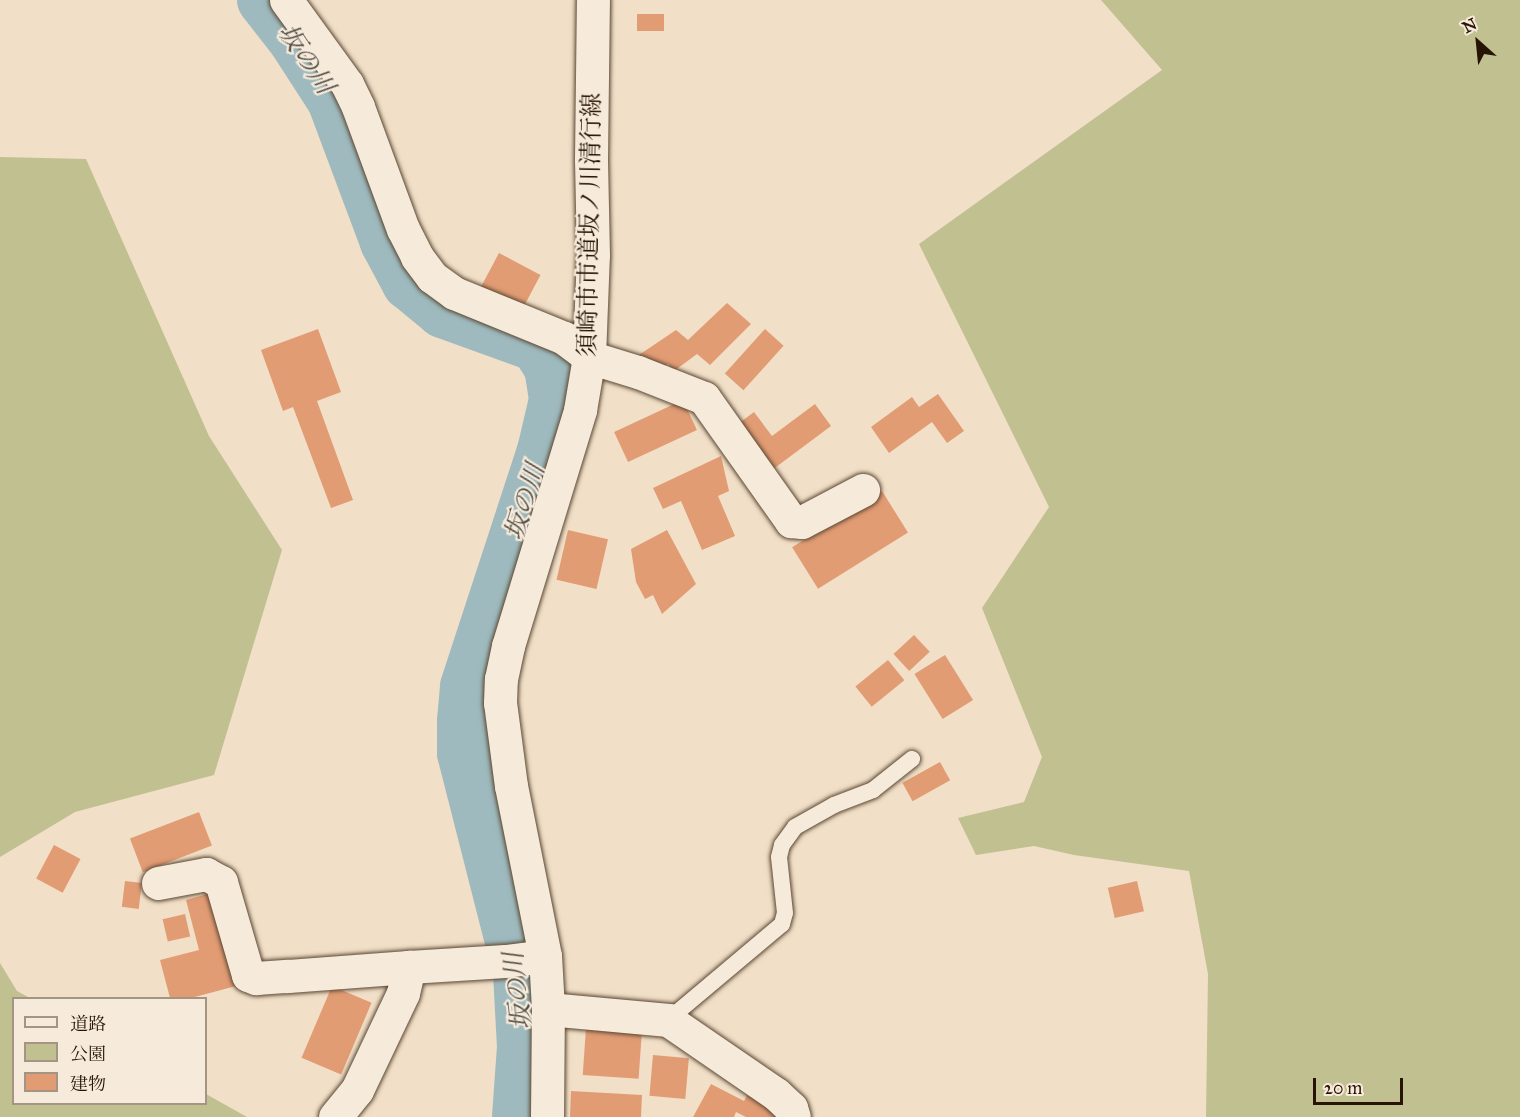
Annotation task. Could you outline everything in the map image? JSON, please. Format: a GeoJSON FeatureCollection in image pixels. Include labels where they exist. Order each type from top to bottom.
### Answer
{"type":"FeatureCollection","features":[{"type":"Feature","properties":{"kind":"street"},"geometry":{"type":"LineString","coordinates":[[286,0],[347,84],[358,107],[403,229],[417,257],[432,277],[454,293],[564,338],[589,357],[649,376],[704,398],[791,521],[802,522],[862,490]]}},
{"type":"Feature","properties":{"kind":"street","name":"須崎市市道坂ノ川清行線"},"geometry":{"type":"LineString","coordinates":[[547,1117],[549,1009],[528,958],[503,739],[501,680],[508,646],[580,410],[589,357],[592,276],[593,0]]}},
{"type":"Feature","properties":{"kind":"street"},"geometry":{"type":"LineString","coordinates":[[158,883],[206,873],[221,882],[242,959],[248,975],[256,978],[528,958]]}},
{"type":"Feature","properties":{"kind":"street"},"geometry":{"type":"LineString","coordinates":[[335,1117],[357,1090],[403,993],[409,968]]}},
{"type":"Feature","properties":{"kind":"street"},"geometry":{"type":"LineString","coordinates":[[549,1009],[668,1020],[776,1094],[791,1108],[794,1117]]}},
{"type":"Feature","properties":{"kind":"lane"},"geometry":{"type":"LineString","coordinates":[[668,1020],[782,924],[785,914],[779,857],[782,845],[795,827],[834,805],[873,790],[912,759]]}},
{"type":"Feature","properties":{"kind":"green space"},"geometry":{"type":"Polygon","coordinates":[[[1101,0],[1520,0],[1520,1117],[1206,1117],[1208,974],[1189,871],[1074,855],[1034,846],[976,855],[958,818],[1024,802],[1042,757],[982,608],[1049,507],[919,244],[1162,70],[1101,0]]]}},
{"type":"Feature","properties":{"kind":"green space"},"geometry":{"type":"Polygon","coordinates":[[[0,157],[86,159],[209,436],[282,550],[214,775],[75,812],[0,857],[0,157]]]}},
{"type":"Feature","properties":{"kind":"green space"},"geometry":{"type":"Polygon","coordinates":[[[0,963],[17,991],[28,997],[12,997],[12,1105],[207,1105],[207,1095],[247,1117],[0,1117],[0,963]]]}},
{"type":"Feature","properties":{"kind":"building"},"geometry":{"type":"Polygon","coordinates":[[[637,14],[664,14],[664,31],[637,31],[637,14]]]}},
{"type":"Feature","properties":{"kind":"building"},"geometry":{"type":"Polygon","coordinates":[[[499,253],[540,275],[521,312],[479,290],[499,253]]]}},
{"type":"Feature","properties":{"kind":"building"},"geometry":{"type":"Polygon","coordinates":[[[727,303],[751,324],[710,365],[697,354],[674,371],[668,364],[657,371],[630,361],[676,330],[688,340],[727,303]]]}},
{"type":"Feature","properties":{"kind":"building"},"geometry":{"type":"Polygon","coordinates":[[[318,329],[341,392],[317,401],[353,500],[331,508],[293,407],[283,411],[261,350],[318,329]]]}},
{"type":"Feature","properties":{"kind":"building"},"geometry":{"type":"Polygon","coordinates":[[[765,329],[784,346],[743,390],[725,374],[765,329]]]}},
{"type":"Feature","properties":{"kind":"building"},"geometry":{"type":"Polygon","coordinates":[[[938,394],[964,431],[947,443],[932,422],[889,453],[871,427],[912,397],[919,407],[938,394]]]}},
{"type":"Feature","properties":{"kind":"building"},"geometry":{"type":"Polygon","coordinates":[[[683,400],[697,430],[628,462],[614,432],[683,400]]]}},
{"type":"Feature","properties":{"kind":"building"},"geometry":{"type":"Polygon","coordinates":[[[815,404],[831,426],[768,473],[734,427],[754,412],[772,436],[815,404]]]}},
{"type":"Feature","properties":{"kind":"building"},"geometry":{"type":"Polygon","coordinates":[[[721,456],[729,491],[718,496],[735,536],[702,550],[681,501],[663,509],[653,488],[721,456]]]}},
{"type":"Feature","properties":{"kind":"building"},"geometry":{"type":"Polygon","coordinates":[[[882,491],[908,533],[818,589],[792,547],[882,491]]]}},
{"type":"Feature","properties":{"kind":"building"},"geometry":{"type":"Polygon","coordinates":[[[568,530],[608,539],[596,589],[557,580],[568,530]]]}},
{"type":"Feature","properties":{"kind":"building"},"geometry":{"type":"Polygon","coordinates":[[[667,530],[696,584],[662,614],[653,595],[645,599],[636,582],[631,549],[667,530]]]}},
{"type":"Feature","properties":{"kind":"building"},"geometry":{"type":"Polygon","coordinates":[[[914,635],[930,652],[909,671],[894,654],[914,635]]]}},
{"type":"Feature","properties":{"kind":"building"},"geometry":{"type":"Polygon","coordinates":[[[945,655],[973,700],[943,719],[914,674],[945,655]]]}},
{"type":"Feature","properties":{"kind":"building"},"geometry":{"type":"Polygon","coordinates":[[[888,660],[904,680],[872,707],[855,686],[888,660]]]}},
{"type":"Feature","properties":{"kind":"building"},"geometry":{"type":"Polygon","coordinates":[[[940,762],[950,780],[913,801],[902,783],[940,762]]]}},
{"type":"Feature","properties":{"kind":"building"},"geometry":{"type":"Polygon","coordinates":[[[199,812],[212,846],[143,872],[130,839],[199,812]]]}},
{"type":"Feature","properties":{"kind":"building"},"geometry":{"type":"Polygon","coordinates":[[[54,845],[80,859],[63,893],[36,879],[54,845]]]}},
{"type":"Feature","properties":{"kind":"building"},"geometry":{"type":"Polygon","coordinates":[[[125,881],[142,883],[139,909],[122,907],[125,881]]]}},
{"type":"Feature","properties":{"kind":"building"},"geometry":{"type":"Polygon","coordinates":[[[1137,881],[1144,911],[1115,918],[1108,888],[1137,881]]]}},
{"type":"Feature","properties":{"kind":"building"},"geometry":{"type":"Polygon","coordinates":[[[211,893],[236,986],[195,997],[170,997],[160,960],[199,950],[186,900],[211,893]]]}},
{"type":"Feature","properties":{"kind":"building"},"geometry":{"type":"Polygon","coordinates":[[[185,914],[190,936],[168,942],[163,919],[185,914]]]}},
{"type":"Feature","properties":{"kind":"building"},"geometry":{"type":"Polygon","coordinates":[[[332,986],[372,1003],[341,1075],[302,1058],[332,986]]]}},
{"type":"Feature","properties":{"kind":"building"},"geometry":{"type":"Polygon","coordinates":[[[586,1028],[642,1032],[639,1079],[583,1075],[586,1028]]]}},
{"type":"Feature","properties":{"kind":"building"},"geometry":{"type":"Polygon","coordinates":[[[653,1055],[689,1058],[685,1099],[649,1096],[653,1055]]]}},
{"type":"Feature","properties":{"kind":"building"},"geometry":{"type":"Polygon","coordinates":[[[711,1084],[744,1101],[747,1095],[778,1112],[775,1117],[746,1117],[736,1112],[734,1117],[693,1117],[711,1084]]]}},
{"type":"Feature","properties":{"kind":"building"},"geometry":{"type":"Polygon","coordinates":[[[571,1091],[642,1095],[641,1117],[570,1117],[571,1091]]]}},
{"type":"Feature","properties":{"kind":"waterway","name":"坂の川"},"geometry":{"type":"LineString","coordinates":[[264,0],[296,41],[334,100],[387,242],[409,283],[443,311],[537,345],[551,367],[556,400],[544,451],[467,687],[464,722],[464,753],[520,973],[524,1047],[519,1117]]}}]}
